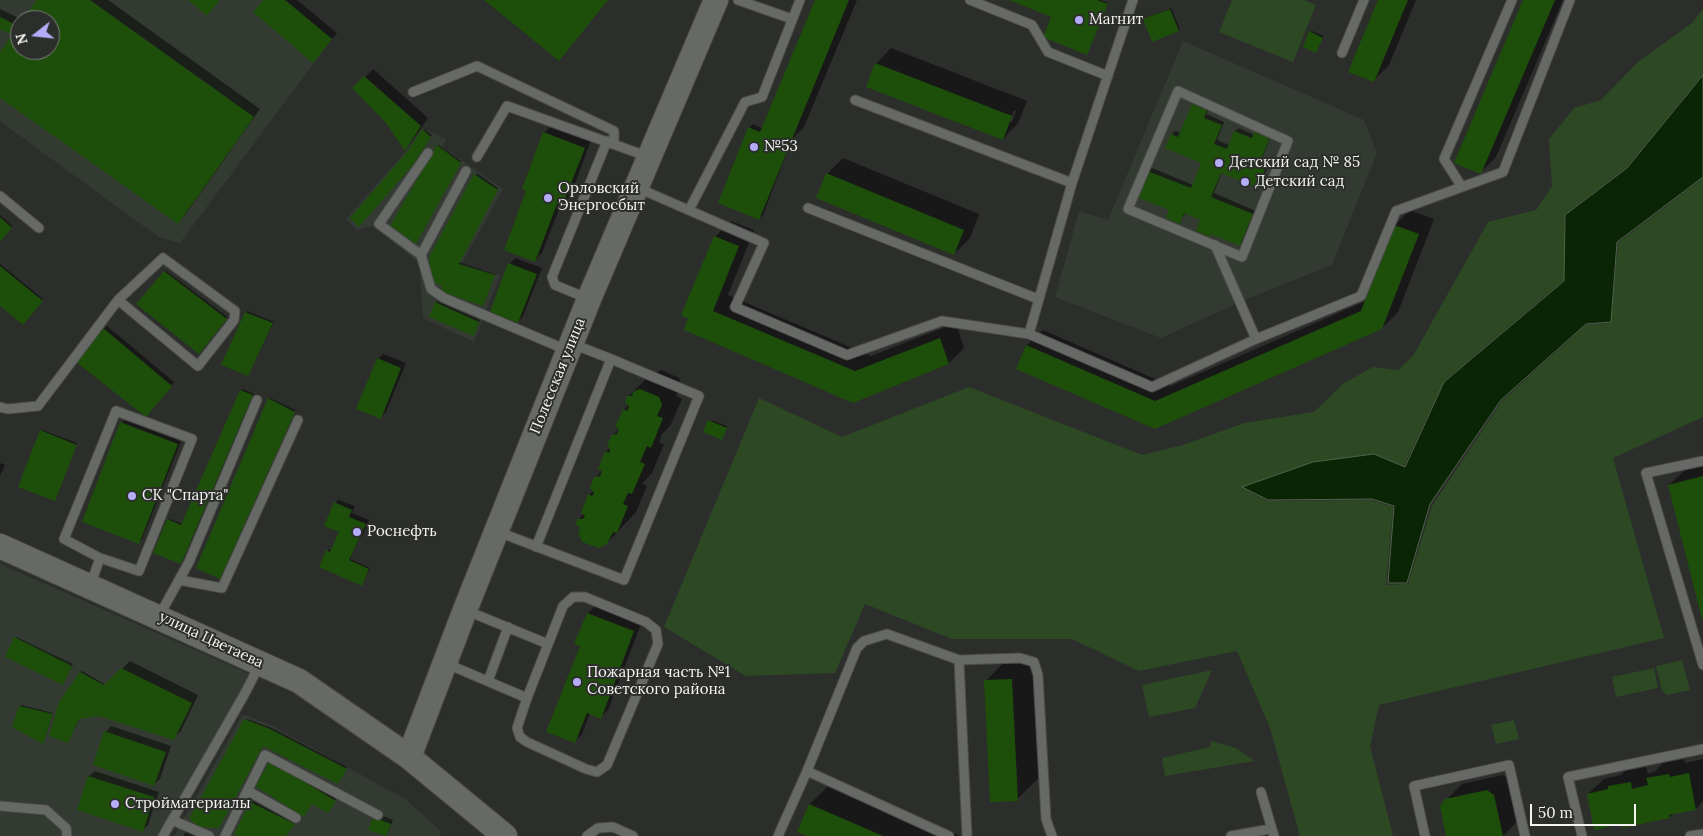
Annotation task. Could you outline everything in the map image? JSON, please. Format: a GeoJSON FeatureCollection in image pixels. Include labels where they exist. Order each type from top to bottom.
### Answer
{"type":"FeatureCollection","features":[{"type":"Feature","properties":{"kind":"street","name":"Полесская улица"},"geometry":{"type":"LineString","coordinates":[[409,756],[464,610],[589,299],[716,0]]}},
{"type":"Feature","properties":{"kind":"street","name":"улица Цветаева"},"geometry":{"type":"LineString","coordinates":[[0,546],[299,681],[409,756],[504,836]]}},
{"type":"Feature","properties":{"kind":"lane"},"geometry":{"type":"LineString","coordinates":[[738,0],[792,19]]}},
{"type":"Feature","properties":{"kind":"lane"},"geometry":{"type":"LineString","coordinates":[[689,210],[745,102],[762,97],[800,0]]}},
{"type":"Feature","properties":{"kind":"lane"},"geometry":{"type":"LineString","coordinates":[[970,0],[1032,24],[1048,52],[1108,76]]}},
{"type":"Feature","properties":{"kind":"lane"},"geometry":{"type":"LineString","coordinates":[[1029,334],[1072,183],[1133,0]]}},
{"type":"Feature","properties":{"kind":"lane"},"geometry":{"type":"LineString","coordinates":[[1342,53],[1364,0]]}},
{"type":"Feature","properties":{"kind":"lane"},"geometry":{"type":"LineString","coordinates":[[1462,187],[1444,160],[1512,0]]}},
{"type":"Feature","properties":{"kind":"lane"},"geometry":{"type":"LineString","coordinates":[[637,188],[764,243],[736,307],[846,355],[942,321],[1029,334],[1152,387],[1256,340],[1361,296],[1396,211],[1503,172],[1570,0]]}},
{"type":"Feature","properties":{"kind":"lane"},"geometry":{"type":"LineString","coordinates":[[413,92],[477,66],[614,131],[552,277],[555,285],[589,299]]}},
{"type":"Feature","properties":{"kind":"lane"},"geometry":{"type":"LineString","coordinates":[[1215,245],[1242,257],[1288,141],[1178,91],[1128,209],[1215,245],[1256,340]]}},
{"type":"Feature","properties":{"kind":"lane"},"geometry":{"type":"LineString","coordinates":[[854,100],[1072,183]]}},
{"type":"Feature","properties":{"kind":"lane"},"geometry":{"type":"LineString","coordinates":[[477,157],[507,106],[649,157]]}},
{"type":"Feature","properties":{"kind":"lane"},"geometry":{"type":"LineString","coordinates":[[428,153],[379,224],[421,255],[431,289],[444,298],[570,347],[611,359],[699,396],[624,580],[496,531]]}},
{"type":"Feature","properties":{"kind":"lane"},"geometry":{"type":"LineString","coordinates":[[421,255],[466,171]]}},
{"type":"Feature","properties":{"kind":"lane"},"geometry":{"type":"LineString","coordinates":[[0,196],[39,228]]}},
{"type":"Feature","properties":{"kind":"lane"},"geometry":{"type":"LineString","coordinates":[[808,208],[1038,299]]}},
{"type":"Feature","properties":{"kind":"lane"},"geometry":{"type":"LineString","coordinates":[[0,407],[8,409],[38,406],[118,300],[163,258],[234,311],[234,320],[198,366],[118,300]]}},
{"type":"Feature","properties":{"kind":"lane"},"geometry":{"type":"LineString","coordinates":[[536,547],[611,359]]}},
{"type":"Feature","properties":{"kind":"lane"},"geometry":{"type":"LineString","coordinates":[[159,617],[189,562],[257,400]]}},
{"type":"Feature","properties":{"kind":"lane"},"geometry":{"type":"LineString","coordinates":[[116,411],[192,439],[139,571],[100,558],[64,539],[116,411]]}},
{"type":"Feature","properties":{"kind":"lane"},"geometry":{"type":"LineString","coordinates":[[179,580],[222,588],[298,420]]}},
{"type":"Feature","properties":{"kind":"lane"},"geometry":{"type":"LineString","coordinates":[[1703,461],[1646,473],[1703,665]]}},
{"type":"Feature","properties":{"kind":"lane"},"geometry":{"type":"LineString","coordinates":[[90,586],[100,558]]}},
{"type":"Feature","properties":{"kind":"lane"},"geometry":{"type":"LineString","coordinates":[[573,597],[585,597],[646,622],[656,630],[658,644],[607,765],[597,772],[586,770],[520,737],[517,728],[527,698],[563,606],[573,597]]}},
{"type":"Feature","properties":{"kind":"lane"},"geometry":{"type":"LineString","coordinates":[[464,610],[548,644]]}},
{"type":"Feature","properties":{"kind":"lane"},"geometry":{"type":"LineString","coordinates":[[488,680],[508,627]]}},
{"type":"Feature","properties":{"kind":"lane"},"geometry":{"type":"LineString","coordinates":[[778,836],[807,772],[854,653],[864,641],[887,634],[959,660],[1020,658],[1034,662],[1038,675],[1046,819],[1052,836]]}},
{"type":"Feature","properties":{"kind":"lane"},"geometry":{"type":"LineString","coordinates":[[959,660],[967,836]]}},
{"type":"Feature","properties":{"kind":"lane"},"geometry":{"type":"LineString","coordinates":[[444,662],[527,698]]}},
{"type":"Feature","properties":{"kind":"lane"},"geometry":{"type":"LineString","coordinates":[[163,836],[244,695],[260,663]]}},
{"type":"Feature","properties":{"kind":"lane"},"geometry":{"type":"LineString","coordinates":[[1582,836],[1568,777],[1703,749]]}},
{"type":"Feature","properties":{"kind":"lane"},"geometry":{"type":"LineString","coordinates":[[226,836],[265,755],[378,815]]}},
{"type":"Feature","properties":{"kind":"lane"},"geometry":{"type":"LineString","coordinates":[[1425,836],[1414,786],[1508,765],[1525,836]]}},
{"type":"Feature","properties":{"kind":"lane"},"geometry":{"type":"LineString","coordinates":[[807,772],[949,836]]}},
{"type":"Feature","properties":{"kind":"lane"},"geometry":{"type":"LineString","coordinates":[[248,791],[296,818]]}},
{"type":"Feature","properties":{"kind":"lane"},"geometry":{"type":"LineString","coordinates":[[1231,836],[1272,832],[1261,792]]}},
{"type":"Feature","properties":{"kind":"lane"},"geometry":{"type":"LineString","coordinates":[[0,806],[46,810],[66,828],[67,836]]}},
{"type":"Feature","properties":{"kind":"lane"},"geometry":{"type":"LineString","coordinates":[[172,820],[209,836]]}},
{"type":"Feature","properties":{"kind":"lane"},"geometry":{"type":"LineString","coordinates":[[587,836],[598,828],[613,827],[633,836]]}},
{"type":"Feature","properties":{"kind":"lane"},"geometry":{"type":"LineString","coordinates":[[1690,836],[1703,834]]}},
{"type":"Feature","properties":{"kind":"shaded area"},"geometry":{"type":"Polygon","coordinates":[[[0,0],[285,0],[332,39],[180,243],[159,237],[0,121],[0,0]]]}},
{"type":"Feature","properties":{"kind":"shaded area"},"geometry":{"type":"Polygon","coordinates":[[[1232,0],[1304,0],[1316,5],[1293,62],[1219,32],[1232,0]]]}},
{"type":"Feature","properties":{"kind":"shaded area"},"geometry":{"type":"Polygon","coordinates":[[[1703,9],[1703,74],[1627,167],[1564,215],[1564,280],[1444,381],[1404,466],[1375,454],[1313,462],[1242,487],[1267,501],[1371,500],[1393,507],[1386,585],[1408,584],[1432,506],[1502,401],[1586,325],[1611,323],[1618,243],[1703,178],[1703,417],[1613,458],[1664,638],[1379,705],[1370,746],[1393,836],[1300,836],[1270,728],[1237,651],[1139,671],[1072,639],[952,639],[865,604],[835,673],[746,676],[664,627],[759,398],[842,437],[969,387],[1142,455],[1183,445],[1244,423],[1314,412],[1344,383],[1373,367],[1398,370],[1413,356],[1488,222],[1536,210],[1552,186],[1549,139],[1574,108],[1601,100],[1639,61],[1692,23],[1703,9]]]}},
{"type":"Feature","properties":{"kind":"shaded area","name":"Детский сад"},"geometry":{"type":"Polygon","coordinates":[[[1183,41],[1364,120],[1377,153],[1332,265],[1240,302],[1161,338],[1055,297],[1079,211],[1108,220],[1183,41]]]}},
{"type":"Feature","properties":{"kind":"shaded area"},"geometry":{"type":"Polygon","coordinates":[[[1703,75],[1703,177],[1617,242],[1611,322],[1586,324],[1501,400],[1430,504],[1407,583],[1388,583],[1394,506],[1372,499],[1268,500],[1242,487],[1313,462],[1374,454],[1405,467],[1444,382],[1564,281],[1565,215],[1627,168],[1703,75]]]}},
{"type":"Feature","properties":{"kind":"shaded area"},"geometry":{"type":"Polygon","coordinates":[[[422,128],[446,139],[443,147],[503,189],[462,263],[500,275],[474,342],[423,318],[419,263],[373,226],[357,230],[346,219],[407,150],[422,128]]]}},
{"type":"Feature","properties":{"kind":"shaded area"},"geometry":{"type":"Polygon","coordinates":[[[0,564],[252,675],[166,836],[0,836],[0,564]]]}},
{"type":"Feature","properties":{"kind":"shaded area"},"geometry":{"type":"Polygon","coordinates":[[[1682,660],[1690,690],[1667,695],[1662,690],[1656,666],[1682,660]]]}},
{"type":"Feature","properties":{"kind":"shaded area"},"geometry":{"type":"Polygon","coordinates":[[[1654,668],[1658,688],[1616,697],[1612,677],[1654,668]]]}},
{"type":"Feature","properties":{"kind":"shaded area"},"geometry":{"type":"Polygon","coordinates":[[[1212,670],[1195,708],[1149,717],[1142,685],[1212,670]]]}},
{"type":"Feature","properties":{"kind":"shaded area"},"geometry":{"type":"Polygon","coordinates":[[[243,714],[273,726],[405,799],[441,831],[440,836],[174,836],[243,714]]]}},
{"type":"Feature","properties":{"kind":"shaded area"},"geometry":{"type":"Polygon","coordinates":[[[1514,720],[1519,739],[1496,744],[1491,725],[1514,720]]]}},
{"type":"Feature","properties":{"kind":"shaded area"},"geometry":{"type":"Polygon","coordinates":[[[1211,741],[1236,748],[1255,761],[1165,776],[1162,758],[1210,747],[1211,741]]]}},
{"type":"Feature","properties":{"kind":"building"},"geometry":{"type":"Polygon","coordinates":[[[37,0],[90,0],[254,117],[178,224],[0,98],[0,52],[10,38],[10,60],[60,60],[60,10],[30,10],[37,0]]]}},
{"type":"Feature","properties":{"kind":"building"},"geometry":{"type":"Polygon","coordinates":[[[188,0],[220,0],[207,16],[188,0]]]}},
{"type":"Feature","properties":{"kind":"building"},"geometry":{"type":"Polygon","coordinates":[[[263,0],[285,0],[332,39],[313,63],[253,12],[263,0]]]}},
{"type":"Feature","properties":{"kind":"building"},"geometry":{"type":"Polygon","coordinates":[[[484,0],[608,0],[559,61],[484,0]]]}},
{"type":"Feature","properties":{"kind":"building"},"geometry":{"type":"Polygon","coordinates":[[[815,0],[849,0],[759,220],[718,203],[748,127],[760,132],[815,0]]]}},
{"type":"Feature","properties":{"kind":"building"},"geometry":{"type":"Polygon","coordinates":[[[1009,0],[1097,0],[1108,4],[1087,55],[1043,37],[1051,17],[1009,0]]]}},
{"type":"Feature","properties":{"kind":"building"},"geometry":{"type":"Polygon","coordinates":[[[1378,0],[1408,0],[1374,82],[1348,72],[1378,0]]]}},
{"type":"Feature","properties":{"kind":"building"},"geometry":{"type":"Polygon","coordinates":[[[1523,0],[1555,0],[1481,174],[1454,163],[1523,0]]]}},
{"type":"Feature","properties":{"kind":"building"},"geometry":{"type":"Polygon","coordinates":[[[1170,9],[1179,31],[1152,42],[1143,19],[1170,9]]]}},
{"type":"Feature","properties":{"kind":"building"},"geometry":{"type":"Polygon","coordinates":[[[0,17],[10,22],[10,34],[0,29],[0,17]]]}},
{"type":"Feature","properties":{"kind":"building"},"geometry":{"type":"Polygon","coordinates":[[[1309,31],[1323,38],[1316,53],[1303,47],[1309,31]]]}},
{"type":"Feature","properties":{"kind":"building"},"geometry":{"type":"Polygon","coordinates":[[[875,63],[1012,116],[1003,140],[866,87],[875,63]]]}},
{"type":"Feature","properties":{"kind":"building"},"geometry":{"type":"Polygon","coordinates":[[[364,76],[421,126],[405,151],[386,123],[352,88],[364,76]]]}},
{"type":"Feature","properties":{"kind":"building"},"geometry":{"type":"Polygon","coordinates":[[[1192,104],[1207,110],[1204,118],[1222,125],[1214,144],[1227,149],[1234,131],[1252,138],[1254,132],[1270,138],[1258,167],[1265,170],[1258,188],[1221,173],[1211,197],[1253,214],[1240,246],[1211,234],[1210,237],[1196,231],[1200,220],[1184,213],[1180,224],[1166,218],[1169,210],[1137,197],[1147,171],[1191,188],[1201,163],[1165,148],[1171,134],[1178,137],[1192,104]]]}},
{"type":"Feature","properties":{"kind":"building"},"geometry":{"type":"Polygon","coordinates":[[[422,129],[431,137],[413,165],[359,227],[350,218],[408,151],[422,129]]]}},
{"type":"Feature","properties":{"kind":"building"},"geometry":{"type":"Polygon","coordinates":[[[543,132],[585,148],[562,206],[557,204],[535,262],[504,250],[526,191],[522,189],[543,132]]]}},
{"type":"Feature","properties":{"kind":"building"},"geometry":{"type":"Polygon","coordinates":[[[437,145],[461,163],[416,244],[390,226],[437,145]]]}},
{"type":"Feature","properties":{"kind":"building"},"geometry":{"type":"Polygon","coordinates":[[[826,173],[964,230],[954,255],[816,198],[826,173]]]}},
{"type":"Feature","properties":{"kind":"building"},"geometry":{"type":"Polygon","coordinates":[[[474,174],[498,190],[459,264],[495,275],[483,306],[442,292],[442,286],[431,281],[429,257],[474,174]]]}},
{"type":"Feature","properties":{"kind":"building"},"geometry":{"type":"Polygon","coordinates":[[[0,217],[12,228],[0,242],[0,217]]]}},
{"type":"Feature","properties":{"kind":"building"},"geometry":{"type":"Polygon","coordinates":[[[1394,225],[1419,234],[1382,329],[1155,429],[1016,369],[1026,345],[1155,401],[1361,311],[1394,225]]]}},
{"type":"Feature","properties":{"kind":"building"},"geometry":{"type":"Polygon","coordinates":[[[714,236],[739,246],[713,311],[855,371],[940,338],[949,364],[853,403],[684,330],[688,319],[681,315],[714,236]]]}},
{"type":"Feature","properties":{"kind":"building"},"geometry":{"type":"Polygon","coordinates":[[[508,263],[537,274],[518,323],[490,312],[508,263]]]}},
{"type":"Feature","properties":{"kind":"building"},"geometry":{"type":"Polygon","coordinates":[[[0,266],[43,301],[23,325],[0,306],[0,266]]]}},
{"type":"Feature","properties":{"kind":"building"},"geometry":{"type":"Polygon","coordinates":[[[164,271],[227,319],[199,354],[136,304],[164,271]]]}},
{"type":"Feature","properties":{"kind":"building"},"geometry":{"type":"Polygon","coordinates":[[[435,302],[479,322],[474,336],[429,317],[435,302]]]}},
{"type":"Feature","properties":{"kind":"building"},"geometry":{"type":"Polygon","coordinates":[[[245,312],[273,323],[248,376],[221,365],[245,312]]]}},
{"type":"Feature","properties":{"kind":"building"},"geometry":{"type":"Polygon","coordinates":[[[103,328],[172,386],[146,417],[76,362],[103,328]]]}},
{"type":"Feature","properties":{"kind":"building"},"geometry":{"type":"Polygon","coordinates":[[[377,358],[401,368],[381,419],[356,409],[377,358]]]}},
{"type":"Feature","properties":{"kind":"building"},"geometry":{"type":"Polygon","coordinates":[[[640,389],[659,397],[662,405],[657,416],[663,418],[651,448],[647,446],[640,462],[645,464],[632,494],[628,493],[623,504],[628,506],[617,533],[613,532],[607,544],[599,548],[582,542],[578,533],[580,528],[576,524],[577,519],[583,519],[585,515],[581,513],[588,494],[592,496],[594,493],[590,488],[594,477],[600,476],[602,471],[598,469],[605,451],[609,453],[610,450],[607,445],[612,435],[617,434],[619,428],[615,427],[623,409],[627,411],[629,406],[625,402],[627,396],[632,396],[633,392],[640,389]]]}},
{"type":"Feature","properties":{"kind":"building"},"geometry":{"type":"Polygon","coordinates":[[[240,390],[253,395],[181,564],[153,553],[167,519],[181,525],[240,390]]]}},
{"type":"Feature","properties":{"kind":"building"},"geometry":{"type":"Polygon","coordinates":[[[268,398],[295,412],[220,579],[196,568],[268,398]]]}},
{"type":"Feature","properties":{"kind":"building"},"geometry":{"type":"Polygon","coordinates":[[[708,420],[727,428],[722,440],[703,432],[708,420]]]}},
{"type":"Feature","properties":{"kind":"building"},"geometry":{"type":"Polygon","coordinates":[[[120,422],[178,444],[139,544],[82,522],[120,422]]]}},
{"type":"Feature","properties":{"kind":"building"},"geometry":{"type":"Polygon","coordinates":[[[40,430],[77,445],[55,501],[18,487],[40,430]]]}},
{"type":"Feature","properties":{"kind":"building"},"geometry":{"type":"Polygon","coordinates":[[[1703,476],[1703,619],[1702,619],[1668,485],[1703,476]]]}},
{"type":"Feature","properties":{"kind":"building"},"geometry":{"type":"Polygon","coordinates":[[[334,502],[352,510],[349,517],[366,524],[349,560],[369,569],[362,586],[319,567],[326,550],[330,552],[339,532],[324,526],[334,502]]]}},
{"type":"Feature","properties":{"kind":"building"},"geometry":{"type":"Polygon","coordinates":[[[587,613],[634,631],[601,719],[587,713],[575,743],[546,732],[580,646],[574,644],[587,613]]]}},
{"type":"Feature","properties":{"kind":"building"},"geometry":{"type":"Polygon","coordinates":[[[14,637],[72,666],[63,685],[5,657],[14,637]]]}},
{"type":"Feature","properties":{"kind":"building"},"geometry":{"type":"Polygon","coordinates":[[[121,668],[192,703],[174,740],[99,716],[79,719],[68,743],[49,736],[59,702],[80,672],[104,685],[121,668]]]}},
{"type":"Feature","properties":{"kind":"building"},"geometry":{"type":"Polygon","coordinates":[[[1012,679],[1018,801],[990,802],[984,680],[1012,679]]]}},
{"type":"Feature","properties":{"kind":"building"},"geometry":{"type":"Polygon","coordinates":[[[19,706],[53,714],[43,744],[12,727],[19,706]]]}},
{"type":"Feature","properties":{"kind":"building"},"geometry":{"type":"Polygon","coordinates":[[[244,719],[270,729],[347,769],[338,784],[263,746],[219,828],[200,827],[189,819],[244,719]]]}},
{"type":"Feature","properties":{"kind":"building"},"geometry":{"type":"Polygon","coordinates":[[[104,731],[166,752],[154,786],[93,765],[104,731]]]}},
{"type":"Feature","properties":{"kind":"building"},"geometry":{"type":"Polygon","coordinates":[[[270,761],[336,801],[328,813],[312,804],[304,817],[255,786],[270,761]]]}},
{"type":"Feature","properties":{"kind":"building"},"geometry":{"type":"Polygon","coordinates":[[[1689,773],[1696,810],[1669,815],[1670,818],[1622,828],[1622,824],[1594,830],[1587,794],[1608,789],[1608,786],[1631,782],[1632,789],[1648,785],[1646,778],[1669,774],[1670,777],[1689,773]]]}},
{"type":"Feature","properties":{"kind":"building","name":"Стройматериалы"},"geometry":{"type":"Polygon","coordinates":[[[88,776],[154,797],[143,832],[77,810],[88,776]]]}},
{"type":"Feature","properties":{"kind":"building"},"geometry":{"type":"Polygon","coordinates":[[[1487,790],[1494,795],[1503,836],[1446,836],[1440,806],[1445,799],[1487,790]]]}},
{"type":"Feature","properties":{"kind":"building"},"geometry":{"type":"Polygon","coordinates":[[[250,802],[295,824],[286,836],[238,836],[234,834],[250,802]]]}},
{"type":"Feature","properties":{"kind":"building"},"geometry":{"type":"Polygon","coordinates":[[[809,804],[883,836],[807,836],[797,832],[809,804]]]}},
{"type":"Feature","properties":{"kind":"building"},"geometry":{"type":"Polygon","coordinates":[[[373,817],[391,824],[386,836],[368,830],[373,817]]]}},
{"type":"Feature","properties":{"kind":"place","name":"Магнит"},"geometry":{"type":"Point","coordinates":[1079,20]}},
{"type":"Feature","properties":{"kind":"place","name":"№53"},"geometry":{"type":"Point","coordinates":[754,147]}},
{"type":"Feature","properties":{"kind":"place","name":"Детский сад № 85"},"geometry":{"type":"Point","coordinates":[1219,163]}},
{"type":"Feature","properties":{"kind":"place","name":"Детский сад"},"geometry":{"type":"Point","coordinates":[1245,182]}},
{"type":"Feature","properties":{"kind":"place","name":"Орловский Энергосбыт"},"geometry":{"type":"Point","coordinates":[548,198]}},
{"type":"Feature","properties":{"kind":"place","name":"СК \"Спарта\""},"geometry":{"type":"Point","coordinates":[132,496]}},
{"type":"Feature","properties":{"kind":"place","name":"Роснефть"},"geometry":{"type":"Point","coordinates":[357,532]}},
{"type":"Feature","properties":{"kind":"place","name":"Пожарная часть №1 Советского района"},"geometry":{"type":"Point","coordinates":[577,682]}},
{"type":"Feature","properties":{"kind":"place","name":"Стройматериалы"},"geometry":{"type":"Point","coordinates":[115,804]}}]}
